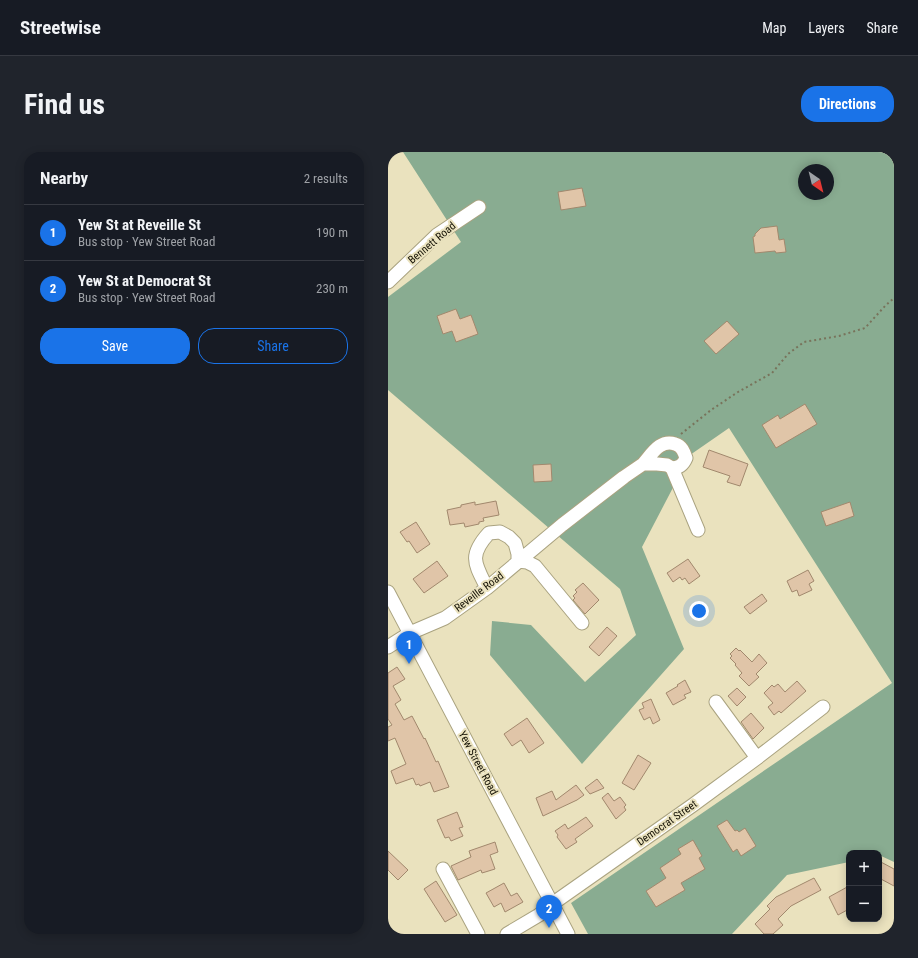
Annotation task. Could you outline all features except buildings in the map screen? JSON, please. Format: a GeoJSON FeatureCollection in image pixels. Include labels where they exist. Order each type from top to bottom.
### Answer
{"type":"FeatureCollection","features":[{"type":"Feature","properties":{"kind":"street","name":"Bennett Road"},"geometry":{"type":"LineString","coordinates":[[388,282],[437,235],[479,206]]}},
{"type":"Feature","properties":{"kind":"street"},"geometry":{"type":"LineString","coordinates":[[644,464],[656,448],[663,444],[672,443],[678,445],[684,450],[686,458],[683,464],[676,468],[672,468]]}},
{"type":"Feature","properties":{"kind":"street"},"geometry":{"type":"LineString","coordinates":[[644,464],[667,465],[672,468],[698,530]]}},
{"type":"Feature","properties":{"kind":"street","name":"Reveille Road"},"geometry":{"type":"LineString","coordinates":[[388,647],[410,633],[445,618],[487,588],[562,525],[624,477],[644,464]]}},
{"type":"Feature","properties":{"kind":"street"},"geometry":{"type":"LineString","coordinates":[[487,588],[475,563],[476,552],[481,542],[489,533],[500,532],[509,537],[515,543],[518,561],[527,562],[535,566],[582,623]]}},
{"type":"Feature","properties":{"kind":"street","name":"Yew Street Road"},"geometry":{"type":"LineString","coordinates":[[388,592],[568,934]]}},
{"type":"Feature","properties":{"kind":"street"},"geometry":{"type":"LineString","coordinates":[[716,702],[757,758]]}},
{"type":"Feature","properties":{"kind":"street","name":"Democrat Street"},"geometry":{"type":"LineString","coordinates":[[507,934],[539,915],[552,904],[693,805],[823,707]]}},
{"type":"Feature","properties":{"kind":"street"},"geometry":{"type":"LineString","coordinates":[[442,869],[478,934]]}},
{"type":"Feature","properties":{"kind":"path"},"geometry":{"type":"LineString","coordinates":[[672,443],[711,410],[738,392],[772,373],[788,354],[804,342],[839,336],[865,328],[894,298]]}},
{"type":"Feature","properties":{"kind":"green space"},"geometry":{"type":"Polygon","coordinates":[[[403,152],[894,152],[894,862],[882,856],[882,850],[846,850],[846,863],[787,875],[732,934],[588,934],[571,903],[892,683],[729,428],[690,455],[642,547],[684,649],[582,764],[490,655],[492,621],[531,625],[585,682],[636,635],[620,589],[388,390],[388,297],[461,242],[403,152]]]}},
{"type":"Feature","properties":{"kind":"place","name":"Yew St at Reveille St"},"geometry":{"type":"Point","coordinates":[409,664]}},
{"type":"Feature","properties":{"kind":"place","name":"Yew St at Democrat St"},"geometry":{"type":"Point","coordinates":[549,928]}}]}
